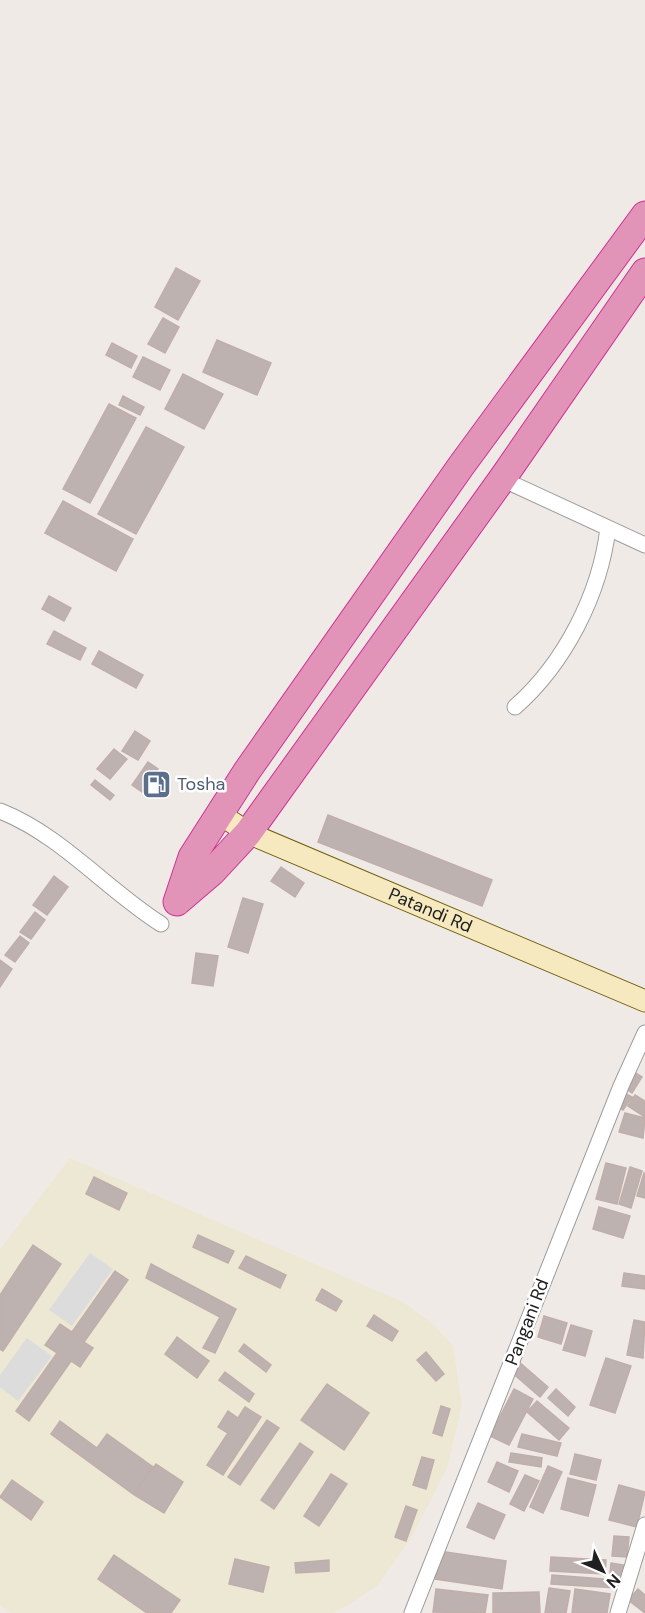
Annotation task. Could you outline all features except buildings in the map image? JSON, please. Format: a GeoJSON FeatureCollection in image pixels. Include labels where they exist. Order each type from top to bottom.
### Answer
{"type":"FeatureCollection","features":[{"type":"Feature","properties":{"kind":"highway"},"geometry":{"type":"LineString","coordinates":[[645,215],[461,465],[220,814],[192,857],[177,902],[212,872],[248,833],[502,479],[645,272]]}},
{"type":"Feature","properties":{"kind":"highway"},"geometry":{"type":"LineString","coordinates":[[602,276],[629,294]]}},
{"type":"Feature","properties":{"kind":"street"},"geometry":{"type":"LineString","coordinates":[[502,479],[645,545]]}},
{"type":"Feature","properties":{"kind":"street"},"geometry":{"type":"LineString","coordinates":[[515,707],[531,693],[572,636],[604,558],[608,528]]}},
{"type":"Feature","properties":{"kind":"street"},"geometry":{"type":"LineString","coordinates":[[0,811],[32,826],[131,905],[161,924]]}},
{"type":"Feature","properties":{"kind":"street","name":"Patandi Rd"},"geometry":{"type":"LineString","coordinates":[[220,814],[248,833],[645,1002]]}},
{"type":"Feature","properties":{"kind":"street","name":"Pangani Rd"},"geometry":{"type":"LineString","coordinates":[[412,1613],[621,1086],[645,1033]]}},
{"type":"Feature","properties":{"kind":"street"},"geometry":{"type":"LineString","coordinates":[[618,1613],[645,1525]]}},
{"type":"Feature","properties":{"kind":"shaded area"},"geometry":{"type":"Polygon","coordinates":[[[70,1158],[403,1302],[432,1323],[453,1345],[462,1405],[447,1469],[410,1540],[378,1585],[350,1604],[333,1613],[11,1613],[0,1606],[0,1249],[70,1158]]]}},
{"type":"Feature","properties":{"kind":"shaded area"},"geometry":{"type":"Polygon","coordinates":[[[90,1253],[113,1269],[72,1326],[49,1310],[90,1253]]]}},
{"type":"Feature","properties":{"kind":"shaded area"},"geometry":{"type":"Polygon","coordinates":[[[27,1338],[52,1356],[18,1401],[0,1387],[0,1375],[27,1338]]]}},
{"type":"Feature","properties":{"kind":"place","name":"Tosha"},"geometry":{"type":"Point","coordinates":[156,784]}}]}
